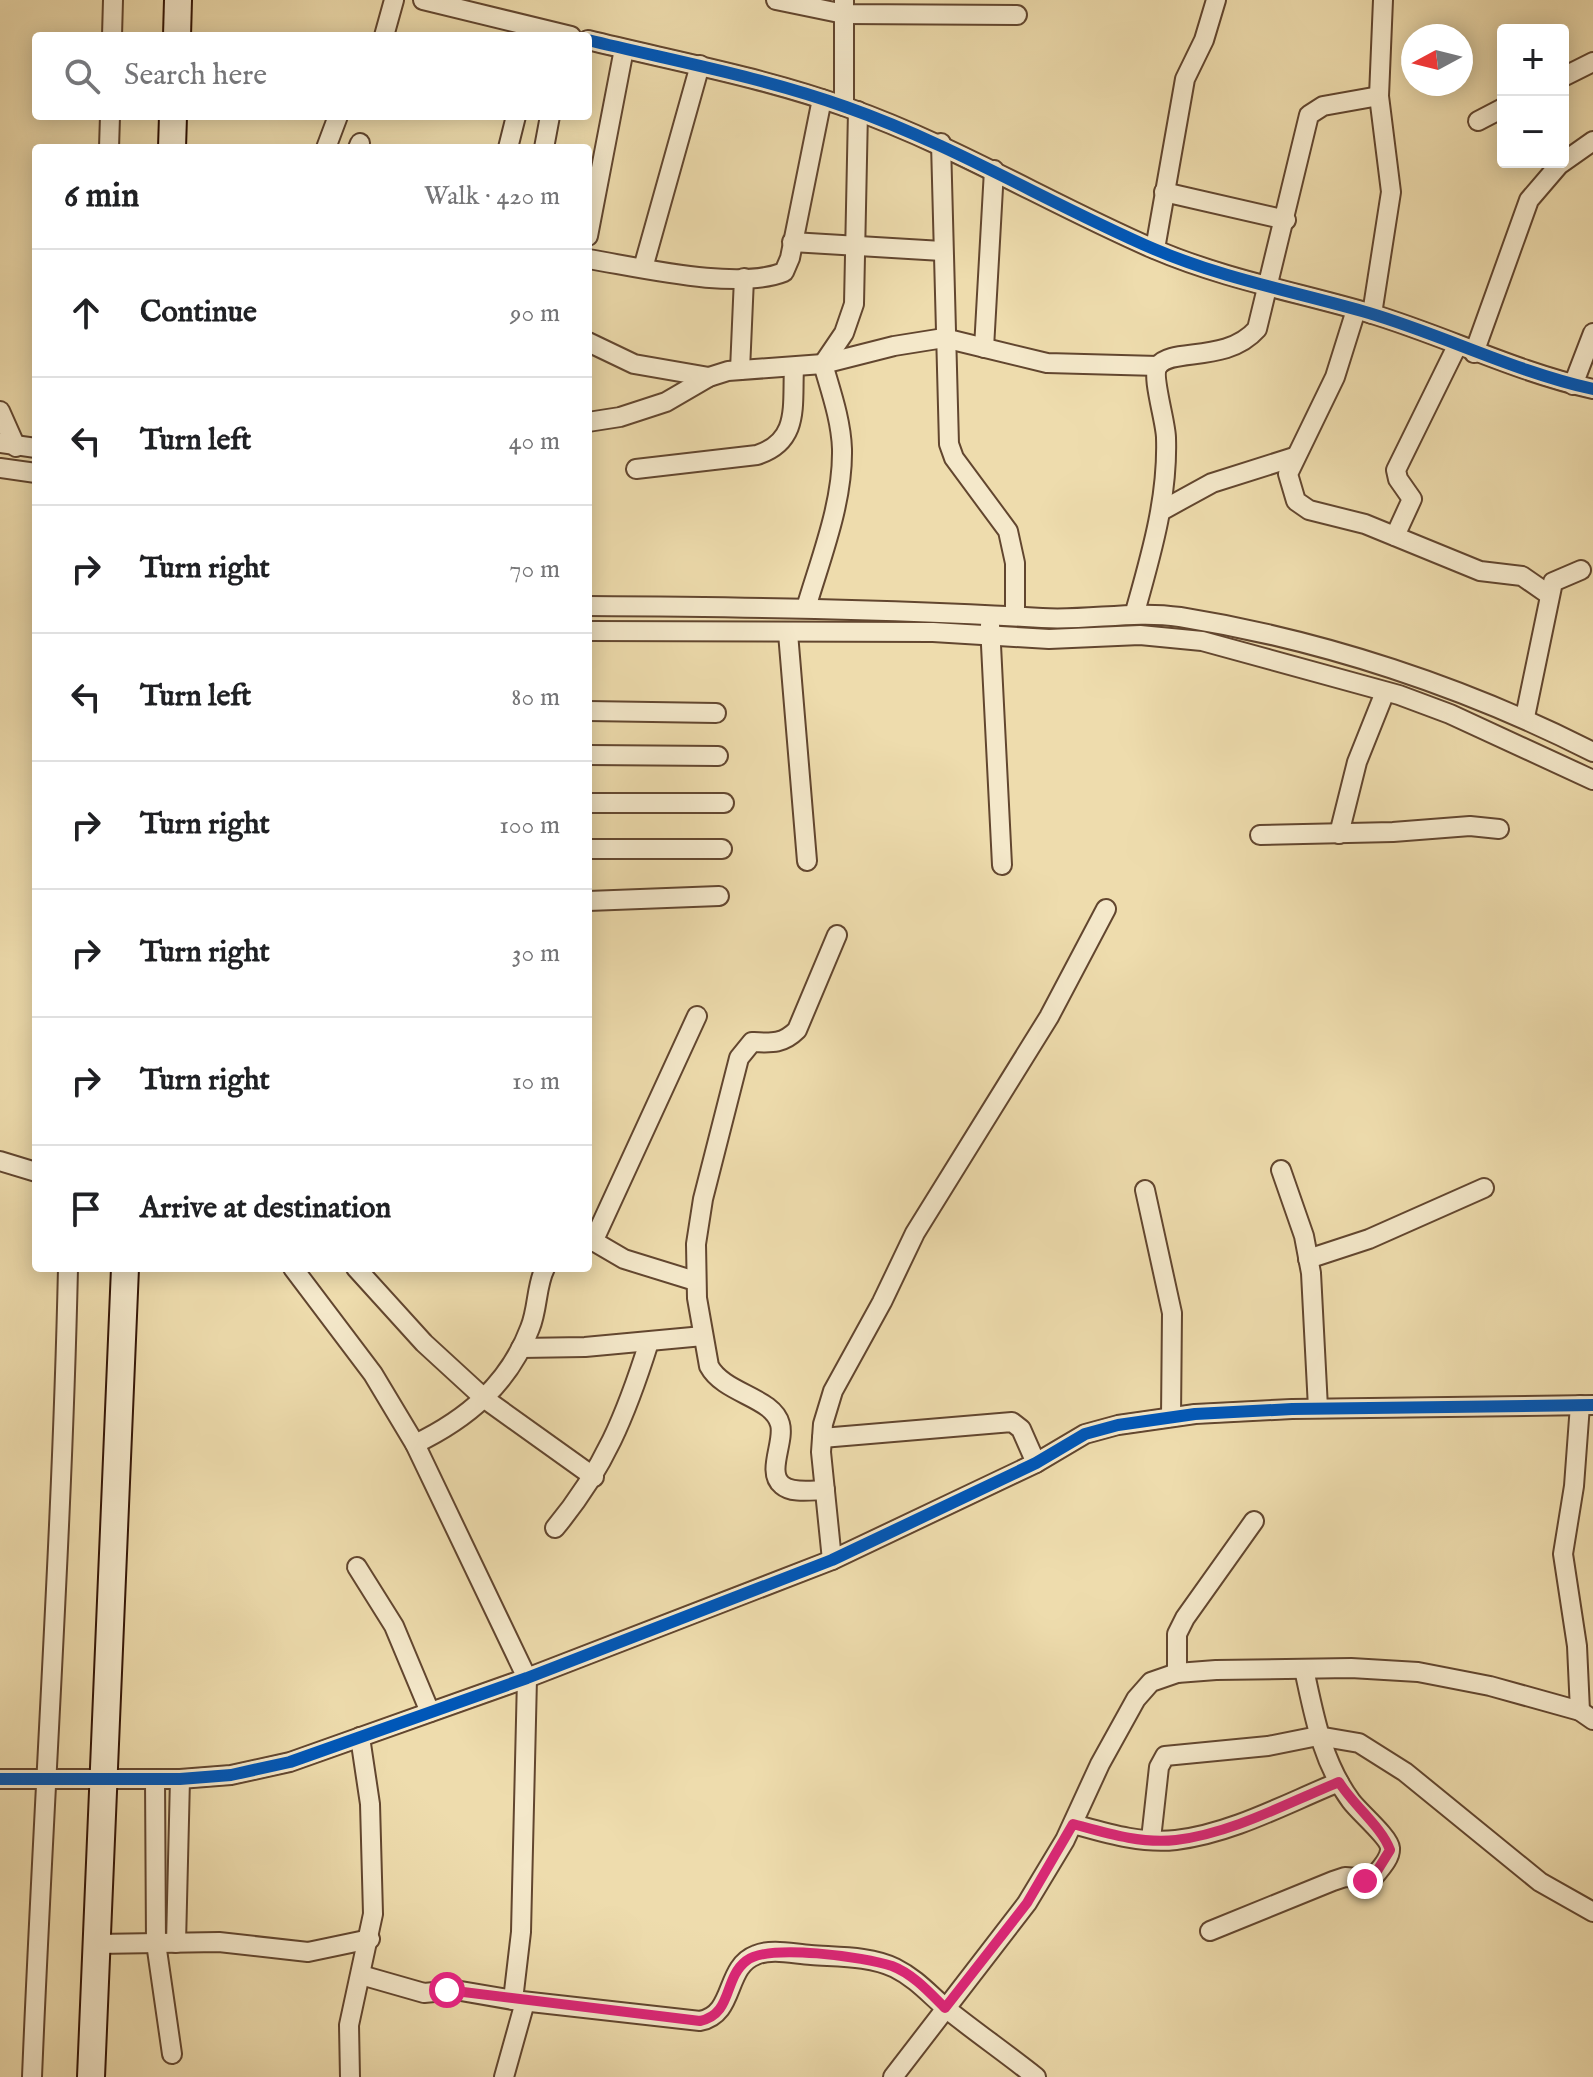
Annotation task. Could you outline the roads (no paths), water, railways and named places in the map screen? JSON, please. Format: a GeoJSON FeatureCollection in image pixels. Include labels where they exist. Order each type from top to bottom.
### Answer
{"type":"FeatureCollection","features":[{"type":"Feature","properties":{"kind":"street"},"geometry":{"type":"LineString","coordinates":[[112,32],[113,0]]}},
{"type":"Feature","properties":{"kind":"street"},"geometry":{"type":"LineString","coordinates":[[177,32],[178,0]]}},
{"type":"Feature","properties":{"kind":"street"},"geometry":{"type":"LineString","coordinates":[[385,32],[394,0]]}},
{"type":"Feature","properties":{"kind":"street"},"geometry":{"type":"LineString","coordinates":[[423,0],[529,31]]}},
{"type":"Feature","properties":{"kind":"street"},"geometry":{"type":"LineString","coordinates":[[776,0],[844,7],[1017,15]]}},
{"type":"Feature","properties":{"kind":"street"},"geometry":{"type":"LineString","coordinates":[[1155,249],[1185,79],[1204,40],[1216,0]]}},
{"type":"Feature","properties":{"kind":"street"},"geometry":{"type":"LineString","coordinates":[[1383,0],[1379,96],[1391,192],[1387,232],[1364,312],[1288,474],[1296,501],[1309,510],[1395,536],[1480,571],[1522,576],[1548,594]]}},
{"type":"Feature","properties":{"kind":"street"},"geometry":{"type":"LineString","coordinates":[[806,608],[839,489],[842,449],[836,409],[823,364],[850,323],[855,244],[844,7]]}},
{"type":"Feature","properties":{"kind":"street"},"geometry":{"type":"LineString","coordinates":[[592,41],[700,65],[851,108],[941,143],[1155,249],[1269,288],[1364,312],[1466,350],[1593,389]]}},
{"type":"Feature","properties":{"kind":"street"},"geometry":{"type":"LineString","coordinates":[[592,215],[624,49]]}},
{"type":"Feature","properties":{"kind":"street"},"geometry":{"type":"LineString","coordinates":[[1569,74],[1593,62]]}},
{"type":"Feature","properties":{"kind":"street"},"geometry":{"type":"LineString","coordinates":[[643,268],[700,65]]}},
{"type":"Feature","properties":{"kind":"street"},"geometry":{"type":"LineString","coordinates":[[1135,612],[1161,511],[1167,438],[1163,404],[1155,378],[1158,366],[1167,359],[1220,353],[1244,344],[1257,329],[1286,220],[1309,115],[1323,106],[1379,96]]}},
{"type":"Feature","properties":{"kind":"street"},"geometry":{"type":"LineString","coordinates":[[592,260],[744,278],[771,277],[784,272],[822,99]]}},
{"type":"Feature","properties":{"kind":"street"},"geometry":{"type":"LineString","coordinates":[[1478,121],[1497,111]]}},
{"type":"Feature","properties":{"kind":"street"},"geometry":{"type":"LineString","coordinates":[[109,144],[110,120]]}},
{"type":"Feature","properties":{"kind":"street"},"geometry":{"type":"LineString","coordinates":[[172,144],[173,120]]}},
{"type":"Feature","properties":{"kind":"street"},"geometry":{"type":"LineString","coordinates":[[328,144],[336,120]]}},
{"type":"Feature","properties":{"kind":"street"},"geometry":{"type":"LineString","coordinates":[[509,144],[515,120]]}},
{"type":"Feature","properties":{"kind":"street"},"geometry":{"type":"LineString","coordinates":[[545,144],[549,120]]}},
{"type":"Feature","properties":{"kind":"street"},"geometry":{"type":"LineString","coordinates":[[1395,536],[1412,499],[1398,479],[1396,470],[1466,350],[1529,200],[1559,165],[1593,141]]}},
{"type":"Feature","properties":{"kind":"street"},"geometry":{"type":"LineString","coordinates":[[941,143],[949,444],[959,466],[1008,531],[1015,563],[1015,616]]}},
{"type":"Feature","properties":{"kind":"street"},"geometry":{"type":"LineString","coordinates":[[984,348],[994,170]]}},
{"type":"Feature","properties":{"kind":"street"},"geometry":{"type":"LineString","coordinates":[[1164,192],[1286,220]]}},
{"type":"Feature","properties":{"kind":"street"},"geometry":{"type":"LineString","coordinates":[[792,242],[942,251]]}},
{"type":"Feature","properties":{"kind":"street"},"geometry":{"type":"LineString","coordinates":[[740,370],[744,278]]}},
{"type":"Feature","properties":{"kind":"street"},"geometry":{"type":"LineString","coordinates":[[1573,385],[1593,333]]}},
{"type":"Feature","properties":{"kind":"street"},"geometry":{"type":"LineString","coordinates":[[592,421],[620,417],[666,402],[709,377],[740,370],[823,364],[894,346],[944,338],[1047,363],[1158,366]]}},
{"type":"Feature","properties":{"kind":"street"},"geometry":{"type":"LineString","coordinates":[[592,344],[634,364],[709,377]]}},
{"type":"Feature","properties":{"kind":"street"},"geometry":{"type":"LineString","coordinates":[[636,469],[757,455],[774,450],[786,437],[791,422],[794,368]]}},
{"type":"Feature","properties":{"kind":"street"},"geometry":{"type":"LineString","coordinates":[[0,411],[8,445],[32,448]]}},
{"type":"Feature","properties":{"kind":"street"},"geometry":{"type":"LineString","coordinates":[[1161,511],[1212,483],[1294,457]]}},
{"type":"Feature","properties":{"kind":"street"},"geometry":{"type":"LineString","coordinates":[[0,468],[32,472]]}},
{"type":"Feature","properties":{"kind":"street"},"geometry":{"type":"LineString","coordinates":[[1525,717],[1537,671],[1548,594],[1553,582],[1581,570]]}},
{"type":"Feature","properties":{"kind":"street"},"geometry":{"type":"LineString","coordinates":[[592,606],[806,608],[990,624],[1061,639],[1140,635],[1202,641],[1385,692],[1450,714],[1593,780]]}},
{"type":"Feature","properties":{"kind":"street"},"geometry":{"type":"LineString","coordinates":[[592,631],[933,632],[990,624],[1015,616],[1076,619],[1135,612],[1252,631],[1381,666],[1525,717],[1593,752]]}},
{"type":"Feature","properties":{"kind":"street"},"geometry":{"type":"LineString","coordinates":[[990,624],[1002,865]]}},
{"type":"Feature","properties":{"kind":"street"},"geometry":{"type":"LineString","coordinates":[[788,633],[807,861]]}},
{"type":"Feature","properties":{"kind":"street"},"geometry":{"type":"LineString","coordinates":[[1339,834],[1357,762],[1385,692]]}},
{"type":"Feature","properties":{"kind":"street"},"geometry":{"type":"LineString","coordinates":[[592,711],[716,713]]}},
{"type":"Feature","properties":{"kind":"street"},"geometry":{"type":"LineString","coordinates":[[592,755],[718,756]]}},
{"type":"Feature","properties":{"kind":"street"},"geometry":{"type":"LineString","coordinates":[[592,803],[724,803]]}},
{"type":"Feature","properties":{"kind":"street"},"geometry":{"type":"LineString","coordinates":[[1260,835],[1339,834],[1456,826],[1499,829]]}},
{"type":"Feature","properties":{"kind":"street"},"geometry":{"type":"LineString","coordinates":[[592,849],[722,849]]}},
{"type":"Feature","properties":{"kind":"street"},"geometry":{"type":"LineString","coordinates":[[592,901],[719,896]]}},
{"type":"Feature","properties":{"kind":"street"},"geometry":{"type":"LineString","coordinates":[[832,1560],[822,1438],[833,1391],[882,1302],[915,1233],[1049,1017],[1106,909]]}},
{"type":"Feature","properties":{"kind":"street"},"geometry":{"type":"LineString","coordinates":[[825,1490],[791,1490],[781,1485],[776,1476],[780,1425],[775,1414],[716,1378],[709,1366],[695,1281],[703,1199],[739,1058],[752,1042],[776,1043],[787,1040],[797,1030],[837,935]]}},
{"type":"Feature","properties":{"kind":"street"},"geometry":{"type":"LineString","coordinates":[[592,1236],[697,1016]]}},
{"type":"Feature","properties":{"kind":"street"},"geometry":{"type":"LineString","coordinates":[[0,1161],[32,1171]]}},
{"type":"Feature","properties":{"kind":"street"},"geometry":{"type":"LineString","coordinates":[[1281,1170],[1308,1259],[1318,1408]]}},
{"type":"Feature","properties":{"kind":"street"},"geometry":{"type":"LineString","coordinates":[[1308,1259],[1383,1234],[1484,1188]]}},
{"type":"Feature","properties":{"kind":"street"},"geometry":{"type":"LineString","coordinates":[[1145,1190],[1172,1313],[1171,1417]]}},
{"type":"Feature","properties":{"kind":"street"},"geometry":{"type":"LineString","coordinates":[[592,1241],[624,1259],[695,1281]]}},
{"type":"Feature","properties":{"kind":"street"},"geometry":{"type":"LineString","coordinates":[[32,2077],[44,1781],[62,1502],[68,1272]]}},
{"type":"Feature","properties":{"kind":"street"},"geometry":{"type":"LineString","coordinates":[[91,2077],[106,1779],[125,1272]]}},
{"type":"Feature","properties":{"kind":"street"},"geometry":{"type":"LineString","coordinates":[[296,1272],[373,1374],[415,1444],[527,1678],[519,2001],[504,2077]]}},
{"type":"Feature","properties":{"kind":"street"},"geometry":{"type":"LineString","coordinates":[[360,1272],[424,1343],[485,1399],[594,1477]]}},
{"type":"Feature","properties":{"kind":"street"},"geometry":{"type":"LineString","coordinates":[[415,1444],[465,1418],[485,1399],[521,1348],[531,1327],[544,1272]]}},
{"type":"Feature","properties":{"kind":"street"},"geometry":{"type":"LineString","coordinates":[[521,1348],[649,1342],[703,1336]]}},
{"type":"Feature","properties":{"kind":"street"},"geometry":{"type":"LineString","coordinates":[[555,1528],[594,1477],[610,1450],[631,1399],[649,1342]]}},
{"type":"Feature","properties":{"kind":"street"},"geometry":{"type":"LineString","coordinates":[[0,1779],[180,1779],[231,1775],[290,1762],[527,1678],[832,1560],[1036,1463],[1085,1434],[1171,1417],[1318,1408],[1586,1405],[1563,1554],[1587,1715],[1490,1686],[1418,1672],[1304,1669],[1177,1673],[1151,1682],[1136,1699],[1100,1764],[1073,1824],[1027,1903],[893,2077]]}},
{"type":"Feature","properties":{"kind":"street"},"geometry":{"type":"LineString","coordinates":[[822,1438],[1012,1422],[1021,1429],[1036,1463]]}},
{"type":"Feature","properties":{"kind":"street"},"geometry":{"type":"LineString","coordinates":[[1177,1673],[1177,1634],[1185,1618],[1254,1521]]}},
{"type":"Feature","properties":{"kind":"street"},"geometry":{"type":"LineString","coordinates":[[357,1567],[394,1626],[430,1712]]}},
{"type":"Feature","properties":{"kind":"street"},"geometry":{"type":"LineString","coordinates":[[1210,1931],[1345,1877],[1372,1879],[1390,1850],[1387,1839],[1349,1799],[1339,1782],[1318,1736],[1304,1669]]}},
{"type":"Feature","properties":{"kind":"street"},"geometry":{"type":"LineString","coordinates":[[1151,1839],[1159,1767],[1165,1756],[1268,1746],[1318,1736],[1359,1743],[1377,1751],[1540,1882],[1593,1912]]}},
{"type":"Feature","properties":{"kind":"street"},"geometry":{"type":"LineString","coordinates":[[350,2077],[349,2025],[370,1939],[372,1847],[360,1737]]}},
{"type":"Feature","properties":{"kind":"street"},"geometry":{"type":"LineString","coordinates":[[155,1779],[156,1943],[172,2054]]}},
{"type":"Feature","properties":{"kind":"street"},"geometry":{"type":"LineString","coordinates":[[176,1943],[180,1779]]}},
{"type":"Feature","properties":{"kind":"street"},"geometry":{"type":"LineString","coordinates":[[1073,1824],[1124,1838],[1175,1840],[1227,1828],[1339,1782]]}},
{"type":"Feature","properties":{"kind":"street"},"geometry":{"type":"LineString","coordinates":[[97,1944],[219,1942],[308,1952],[370,1939]]}},
{"type":"Feature","properties":{"kind":"street"},"geometry":{"type":"LineString","coordinates":[[361,1975],[412,1992],[455,1990],[519,2001],[700,2021],[711,2018],[721,2010],[744,1962],[756,1954],[773,1952],[852,1958],[893,1967],[921,1983],[945,2008],[1036,2077]]}}]}
